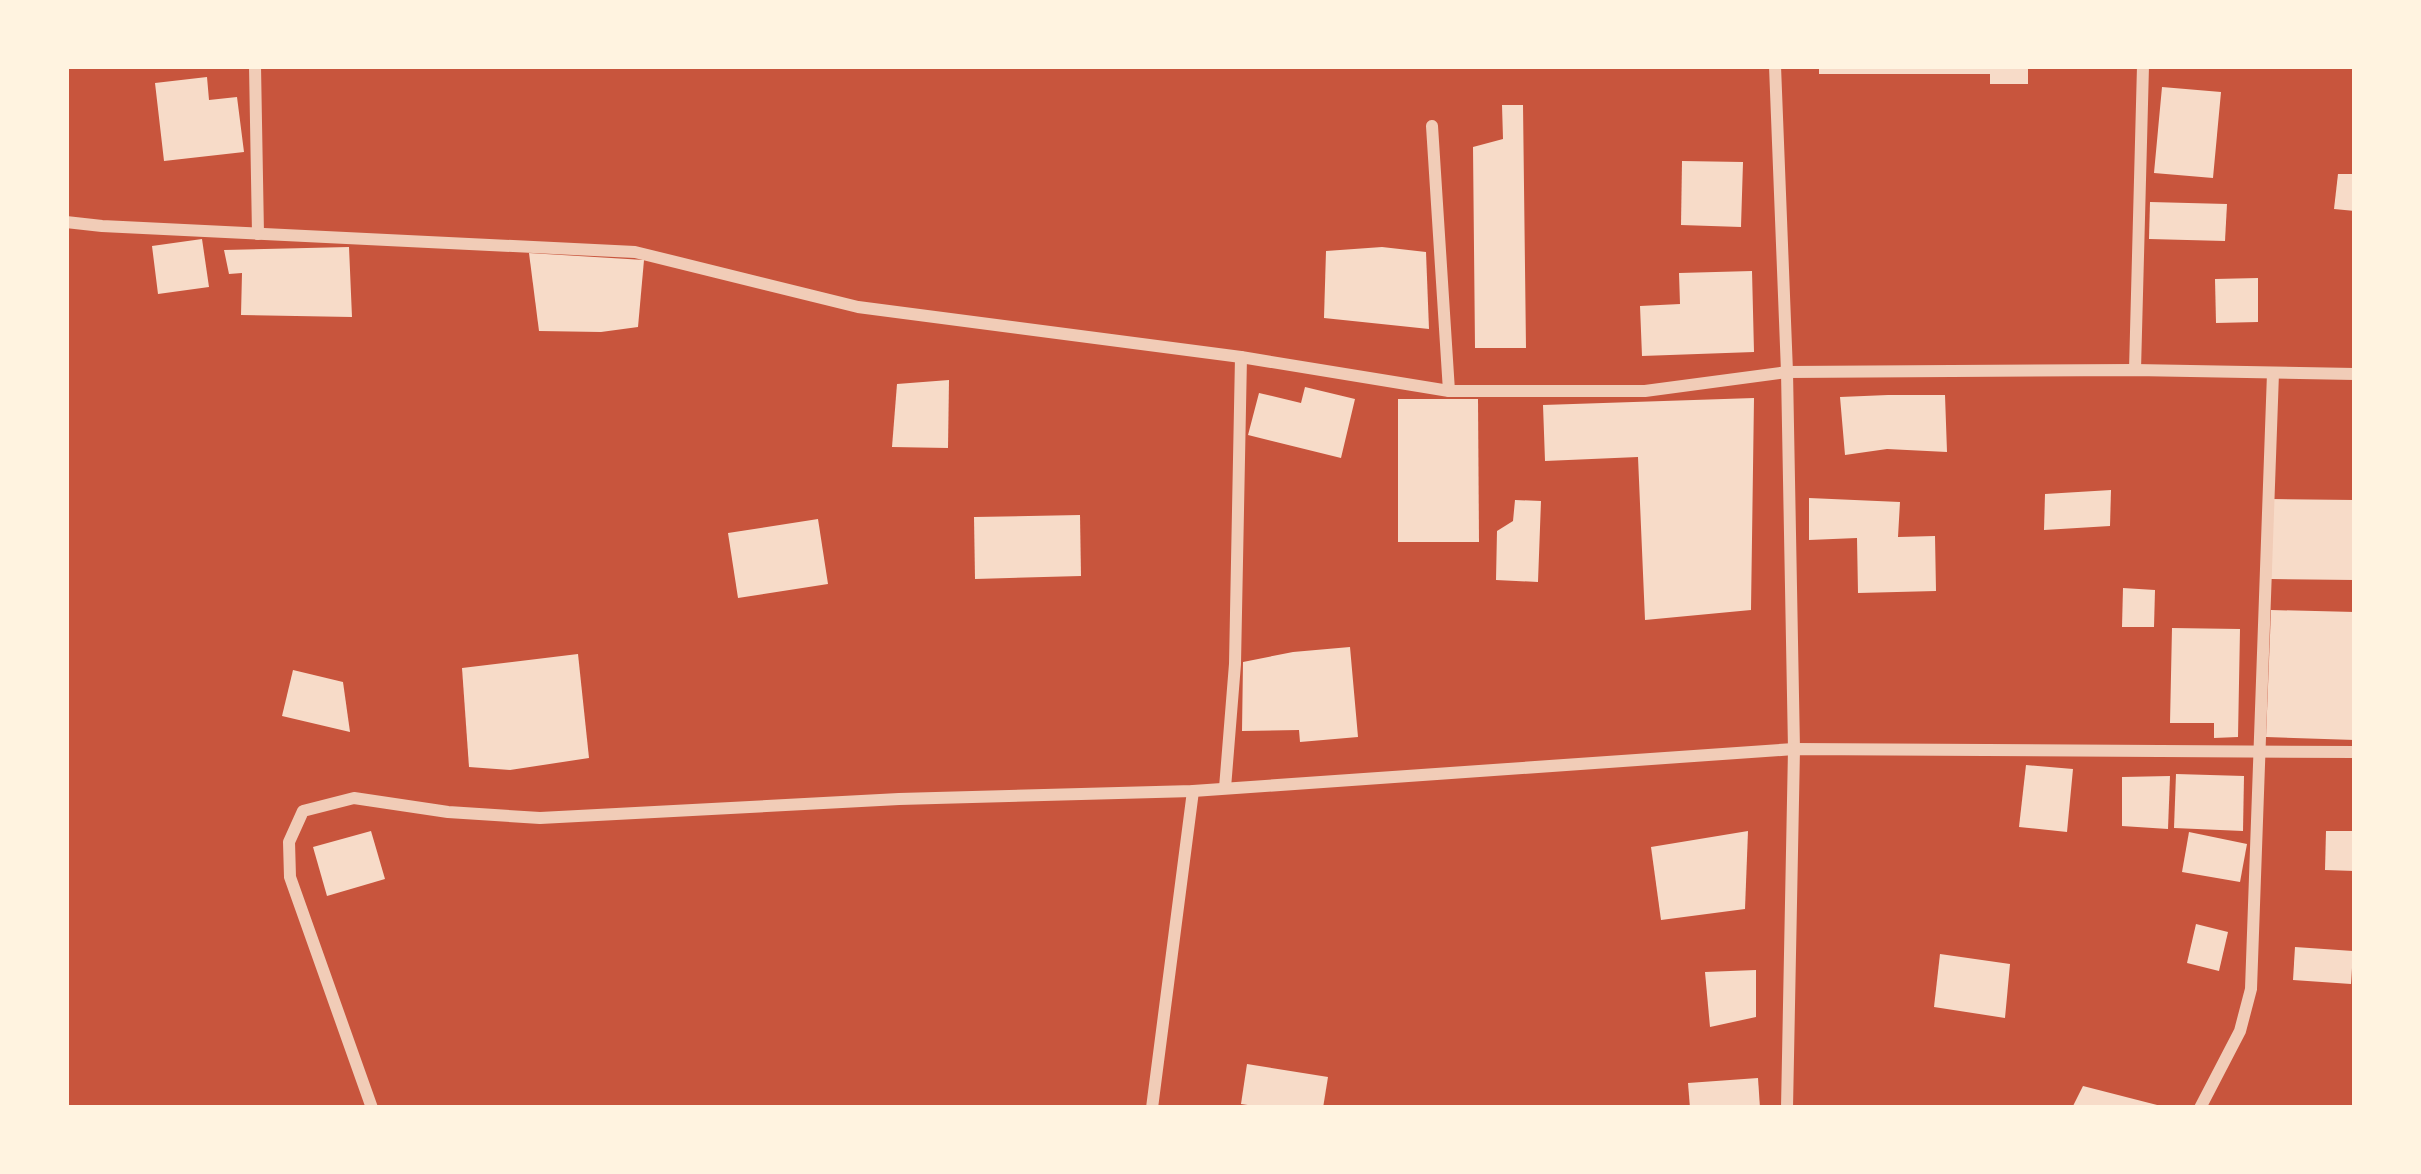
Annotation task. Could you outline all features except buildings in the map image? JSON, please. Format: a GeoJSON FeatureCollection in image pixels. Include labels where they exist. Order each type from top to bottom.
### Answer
{"type":"FeatureCollection","features":[{"type":"Feature","properties":{"kind":"street"},"geometry":{"type":"LineString","coordinates":[[255,66],[258,234]]}},
{"type":"Feature","properties":{"kind":"street"},"geometry":{"type":"LineString","coordinates":[[1775,66],[1794,749],[1787,1108]]}},
{"type":"Feature","properties":{"kind":"street"},"geometry":{"type":"LineString","coordinates":[[2135,370],[2143,66]]}},
{"type":"Feature","properties":{"kind":"street"},"geometry":{"type":"LineString","coordinates":[[1432,126],[1450,392]]}},
{"type":"Feature","properties":{"kind":"street"},"geometry":{"type":"LineString","coordinates":[[66,222],[635,252],[859,307],[1241,357],[1450,392],[1645,391],[1787,372],[2355,374]]}},
{"type":"Feature","properties":{"kind":"street"},"geometry":{"type":"LineString","coordinates":[[1225,788],[1235,664],[1241,357]]}},
{"type":"Feature","properties":{"kind":"street"},"geometry":{"type":"LineString","coordinates":[[2200,1108],[2240,1031],[2251,989],[2273,373]]}},
{"type":"Feature","properties":{"kind":"street"},"geometry":{"type":"LineString","coordinates":[[372,1108],[290,877],[289,842],[303,811],[354,798],[448,812],[540,818],[898,799],[1193,790],[1794,749],[2355,752]]}},
{"type":"Feature","properties":{"kind":"street"},"geometry":{"type":"LineString","coordinates":[[1152,1108],[1193,790]]}}]}
